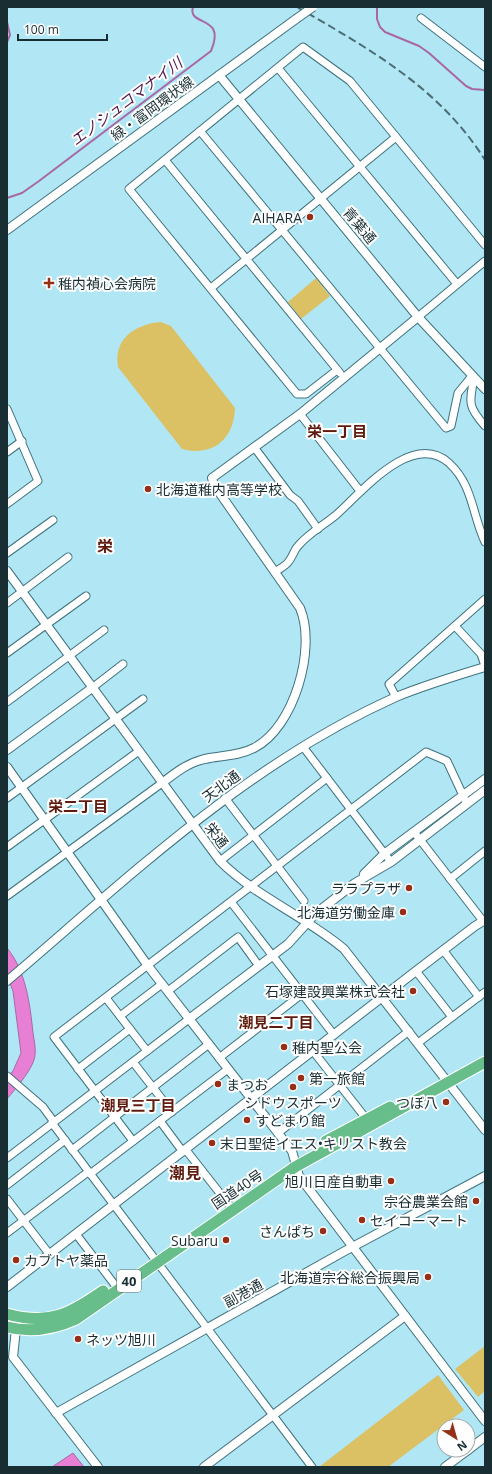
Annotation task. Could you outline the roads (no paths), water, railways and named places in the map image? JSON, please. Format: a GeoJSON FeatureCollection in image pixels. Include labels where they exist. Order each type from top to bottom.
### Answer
{"type":"FeatureCollection","features":[{"type":"Feature","properties":{"kind":"highway","name":"国道40号"},"geometry":{"type":"LineString","coordinates":[[446,1080],[485,1054]]}},
{"type":"Feature","properties":{"kind":"highway","name":"国道40号"},"geometry":{"type":"LineString","coordinates":[[8,1315],[23,1318],[48,1318],[65,1314],[78,1308],[116,1286],[294,1164],[446,1080],[485,1062]]}},
{"type":"Feature","properties":{"kind":"highway","name":"国道40号"},"geometry":{"type":"LineString","coordinates":[[11,1328],[42,1329],[65,1324],[81,1316],[116,1286]]}},
{"type":"Feature","properties":{"kind":"street","name":"緑・富岡環状線"},"geometry":{"type":"LineString","coordinates":[[7,230],[313,7]]}},
{"type":"Feature","properties":{"kind":"street"},"geometry":{"type":"LineString","coordinates":[[421,18],[485,66]]}},
{"type":"Feature","properties":{"kind":"street"},"geometry":{"type":"LineString","coordinates":[[337,370],[306,394],[297,394],[129,190],[303,47],[350,81],[485,245]]}},
{"type":"Feature","properties":{"kind":"street"},"geometry":{"type":"LineString","coordinates":[[278,68],[457,284]]}},
{"type":"Feature","properties":{"kind":"street","name":"青葉通"},"geometry":{"type":"LineString","coordinates":[[219,75],[418,317],[485,389]]}},
{"type":"Feature","properties":{"kind":"street"},"geometry":{"type":"LineString","coordinates":[[200,131],[446,428],[451,426],[458,393],[473,377]]}},
{"type":"Feature","properties":{"kind":"street"},"geometry":{"type":"LineString","coordinates":[[211,288],[396,137]]}},
{"type":"Feature","properties":{"kind":"street"},"geometry":{"type":"LineString","coordinates":[[165,160],[344,379]]}},
{"type":"Feature","properties":{"kind":"street"},"geometry":{"type":"LineString","coordinates":[[7,896],[178,770],[200,760],[245,753],[267,739],[277,728],[289,709],[303,670],[305,623],[300,608],[211,480],[214,475],[300,414],[344,379],[485,261]]}},
{"type":"Feature","properties":{"kind":"street"},"geometry":{"type":"LineString","coordinates":[[473,377],[470,397],[472,412],[485,426]]}},
{"type":"Feature","properties":{"kind":"street"},"geometry":{"type":"LineString","coordinates":[[7,409],[38,481],[7,504]]}},
{"type":"Feature","properties":{"kind":"street"},"geometry":{"type":"LineString","coordinates":[[300,414],[360,491]]}},
{"type":"Feature","properties":{"kind":"street"},"geometry":{"type":"LineString","coordinates":[[7,452],[22,441]]}},
{"type":"Feature","properties":{"kind":"street"},"geometry":{"type":"LineString","coordinates":[[254,446],[290,495],[298,501],[318,529]]}},
{"type":"Feature","properties":{"kind":"street"},"geometry":{"type":"LineString","coordinates":[[275,572],[289,562],[298,546],[336,515],[360,491],[404,458],[419,454],[439,457],[448,462],[456,472],[470,494],[485,542]]}},
{"type":"Feature","properties":{"kind":"street"},"geometry":{"type":"LineString","coordinates":[[7,553],[53,520]]}},
{"type":"Feature","properties":{"kind":"street"},"geometry":{"type":"LineString","coordinates":[[7,602],[68,557]]}},
{"type":"Feature","properties":{"kind":"street","name":"栄通"},"geometry":{"type":"LineString","coordinates":[[7,571],[220,861],[251,886],[308,921],[344,949],[383,997],[485,1130]]}},
{"type":"Feature","properties":{"kind":"street"},"geometry":{"type":"LineString","coordinates":[[7,653],[86,596]]}},
{"type":"Feature","properties":{"kind":"street"},"geometry":{"type":"LineString","coordinates":[[396,697],[389,684],[485,600]]}},
{"type":"Feature","properties":{"kind":"street"},"geometry":{"type":"LineString","coordinates":[[455,626],[481,654],[485,667]]}},
{"type":"Feature","properties":{"kind":"street"},"geometry":{"type":"LineString","coordinates":[[7,702],[104,630]]}},
{"type":"Feature","properties":{"kind":"street"},"geometry":{"type":"LineString","coordinates":[[7,750],[123,664]]}},
{"type":"Feature","properties":{"kind":"street","name":"天北通"},"geometry":{"type":"LineString","coordinates":[[7,981],[192,824],[225,798],[304,748],[359,716],[396,697],[485,667]]}},
{"type":"Feature","properties":{"kind":"street"},"geometry":{"type":"LineString","coordinates":[[7,798],[143,699]]}},
{"type":"Feature","properties":{"kind":"street"},"geometry":{"type":"LineString","coordinates":[[304,748],[391,862]]}},
{"type":"Feature","properties":{"kind":"street"},"geometry":{"type":"LineString","coordinates":[[7,847],[139,751]]}},
{"type":"Feature","properties":{"kind":"street"},"geometry":{"type":"LineString","coordinates":[[133,1141],[54,1037],[426,752],[447,761],[466,804]]}},
{"type":"Feature","properties":{"kind":"street"},"geometry":{"type":"LineString","coordinates":[[7,767],[68,851],[148,966],[292,1151],[294,1164],[299,1176],[485,1421]]}},
{"type":"Feature","properties":{"kind":"street"},"geometry":{"type":"LineString","coordinates":[[220,861],[327,778]]}},
{"type":"Feature","properties":{"kind":"street"},"geometry":{"type":"LineString","coordinates":[[355,884],[384,854],[485,779]]}},
{"type":"Feature","properties":{"kind":"street"},"geometry":{"type":"LineString","coordinates":[[7,1158],[288,944],[308,921],[355,884],[391,862],[485,790]]}},
{"type":"Feature","properties":{"kind":"street"},"geometry":{"type":"LineString","coordinates":[[225,798],[304,901]]}},
{"type":"Feature","properties":{"kind":"street"},"geometry":{"type":"LineString","coordinates":[[7,1287],[443,950],[484,921],[414,832]]}},
{"type":"Feature","properties":{"kind":"street"},"geometry":{"type":"LineString","coordinates":[[450,879],[485,851]]}},
{"type":"Feature","properties":{"kind":"street"},"geometry":{"type":"LineString","coordinates":[[231,902],[334,1035]]}},
{"type":"Feature","properties":{"kind":"street"},"geometry":{"type":"LineString","coordinates":[[168,991],[238,938],[259,966]]}},
{"type":"Feature","properties":{"kind":"street"},"geometry":{"type":"LineString","coordinates":[[418,1043],[483,994],[443,950]]}},
{"type":"Feature","properties":{"kind":"street"},"geometry":{"type":"LineString","coordinates":[[416,971],[452,1017]]}},
{"type":"Feature","properties":{"kind":"street"},"geometry":{"type":"LineString","coordinates":[[120,1016],[162,984]]}},
{"type":"Feature","properties":{"kind":"street"},"geometry":{"type":"LineString","coordinates":[[219,1058],[302,994]]}},
{"type":"Feature","properties":{"kind":"street"},"geometry":{"type":"LineString","coordinates":[[106,998],[147,1051]]}},
{"type":"Feature","properties":{"kind":"street"},"geometry":{"type":"LineString","coordinates":[[78,1069],[130,1029]]}},
{"type":"Feature","properties":{"kind":"street"},"geometry":{"type":"LineString","coordinates":[[278,1133],[409,1031]]}},
{"type":"Feature","properties":{"kind":"street"},"geometry":{"type":"LineString","coordinates":[[72,1150],[209,1044]]}},
{"type":"Feature","properties":{"kind":"street"},"geometry":{"type":"LineString","coordinates":[[313,1051],[369,1122]]}},
{"type":"Feature","properties":{"kind":"street"},"geometry":{"type":"LineString","coordinates":[[133,1062],[172,1112]]}},
{"type":"Feature","properties":{"kind":"street"},"geometry":{"type":"LineString","coordinates":[[7,1234],[228,1069]]}},
{"type":"Feature","properties":{"kind":"street"},"geometry":{"type":"LineString","coordinates":[[7,1076],[43,1107],[64,1140],[312,1467]]}},
{"type":"Feature","properties":{"kind":"street"},"geometry":{"type":"LineString","coordinates":[[160,1121],[231,1207]]}},
{"type":"Feature","properties":{"kind":"street"},"geometry":{"type":"LineString","coordinates":[[7,1185],[64,1140]]}},
{"type":"Feature","properties":{"kind":"street","name":"副港通"},"geometry":{"type":"LineString","coordinates":[[56,1412],[353,1247],[485,1176]]}},
{"type":"Feature","properties":{"kind":"street"},"geometry":{"type":"LineString","coordinates":[[7,1199],[50,1255]]}},
{"type":"Feature","properties":{"kind":"street"},"geometry":{"type":"LineString","coordinates":[[76,1234],[116,1286]]}},
{"type":"Feature","properties":{"kind":"street"},"geometry":{"type":"LineString","coordinates":[[8,1315],[11,1328],[10,1359],[56,1412],[98,1467]]}},
{"type":"Feature","properties":{"kind":"street"},"geometry":{"type":"LineString","coordinates":[[204,1467],[406,1316]]}},
{"type":"Feature","properties":{"kind":"street"},"geometry":{"type":"LineString","coordinates":[[11,1328],[23,1318]]}},
{"type":"Feature","properties":{"kind":"street"},"geometry":{"type":"LineString","coordinates":[[476,1444],[485,1437]]}},
{"type":"Feature","properties":{"kind":"street"},"geometry":{"type":"LineString","coordinates":[[445,1467],[457,1458]]}},
{"type":"Feature","properties":{"kind":"waterway","name":"エノシュコマナイ川"},"geometry":{"type":"LineString","coordinates":[[7,198],[22,193],[39,181],[211,51],[215,39],[214,31],[211,26],[196,17],[193,13],[193,7]]}},
{"type":"Feature","properties":{"kind":"waterway","name":"エノシュコマナイ川"},"geometry":{"type":"LineString","coordinates":[[377,7],[377,19],[380,27],[385,32],[419,46],[466,86],[472,89],[485,90]]}},
{"type":"Feature","properties":{"kind":"waterway","name":"エノシュコマナイ川"},"geometry":{"type":"LineString","coordinates":[[7,22],[10,35],[7,42]]}},
{"type":"Feature","properties":{"kind":"railway"},"geometry":{"type":"LineString","coordinates":[[297,7],[350,38],[401,72],[446,111],[467,134],[485,160]]}},
{"type":"Feature","properties":{"kind":"place","name":"AIHARA"},"geometry":{"type":"Point","coordinates":[310,217]}},
{"type":"Feature","properties":{"kind":"place","name":"稚内禎心会病院"},"geometry":{"type":"Point","coordinates":[49,283]}},
{"type":"Feature","properties":{"kind":"place","name":"北海道稚内高等学校"},"geometry":{"type":"Point","coordinates":[148,489]}},
{"type":"Feature","properties":{"kind":"place","name":"ララプラザ"},"geometry":{"type":"Point","coordinates":[409,888]}},
{"type":"Feature","properties":{"kind":"place","name":"北海道労働金庫"},"geometry":{"type":"Point","coordinates":[403,912]}},
{"type":"Feature","properties":{"kind":"place","name":"石塚建設興業株式会社"},"geometry":{"type":"Point","coordinates":[413,991]}},
{"type":"Feature","properties":{"kind":"place","name":"稚内聖公会"},"geometry":{"type":"Point","coordinates":[284,1047]}},
{"type":"Feature","properties":{"kind":"place","name":"第一旅館"},"geometry":{"type":"Point","coordinates":[301,1078]}},
{"type":"Feature","properties":{"kind":"place","name":"まつお"},"geometry":{"type":"Point","coordinates":[218,1084]}},
{"type":"Feature","properties":{"kind":"place","name":"シドウスポーツ"},"geometry":{"type":"Point","coordinates":[293,1087]}},
{"type":"Feature","properties":{"kind":"place","name":"つぼ八"},"geometry":{"type":"Point","coordinates":[446,1102]}},
{"type":"Feature","properties":{"kind":"place","name":"すどまり館"},"geometry":{"type":"Point","coordinates":[247,1120]}},
{"type":"Feature","properties":{"kind":"place","name":"末日聖徒イエス•キリスト教会"},"geometry":{"type":"Point","coordinates":[212,1143]}},
{"type":"Feature","properties":{"kind":"place","name":"旭川日産自動車"},"geometry":{"type":"Point","coordinates":[391,1181]}},
{"type":"Feature","properties":{"kind":"place","name":"宗谷農業会館"},"geometry":{"type":"Point","coordinates":[476,1201]}},
{"type":"Feature","properties":{"kind":"place","name":"セイコーマート"},"geometry":{"type":"Point","coordinates":[362,1220]}},
{"type":"Feature","properties":{"kind":"place","name":"さんぱち"},"geometry":{"type":"Point","coordinates":[323,1231]}},
{"type":"Feature","properties":{"kind":"place","name":"Subaru"},"geometry":{"type":"Point","coordinates":[226,1240]}},
{"type":"Feature","properties":{"kind":"place","name":"カブトヤ薬品"},"geometry":{"type":"Point","coordinates":[16,1260]}},
{"type":"Feature","properties":{"kind":"place","name":"北海道宗谷総合振興局"},"geometry":{"type":"Point","coordinates":[428,1277]}},
{"type":"Feature","properties":{"kind":"place","name":"ネッツ旭川"},"geometry":{"type":"Point","coordinates":[78,1339]}},
{"type":"Feature","properties":{"kind":"district","name":"栄一丁目"},"geometry":{"type":"Point","coordinates":[337,431]}},
{"type":"Feature","properties":{"kind":"district","name":"栄"},"geometry":{"type":"Point","coordinates":[105,546]}},
{"type":"Feature","properties":{"kind":"district","name":"栄二丁目"},"geometry":{"type":"Point","coordinates":[78,806]}},
{"type":"Feature","properties":{"kind":"district","name":"潮見二丁目"},"geometry":{"type":"Point","coordinates":[276,1022]}},
{"type":"Feature","properties":{"kind":"district","name":"潮見三丁目"},"geometry":{"type":"Point","coordinates":[138,1105]}},
{"type":"Feature","properties":{"kind":"district","name":"潮見"},"geometry":{"type":"Point","coordinates":[185,1173]}}]}
